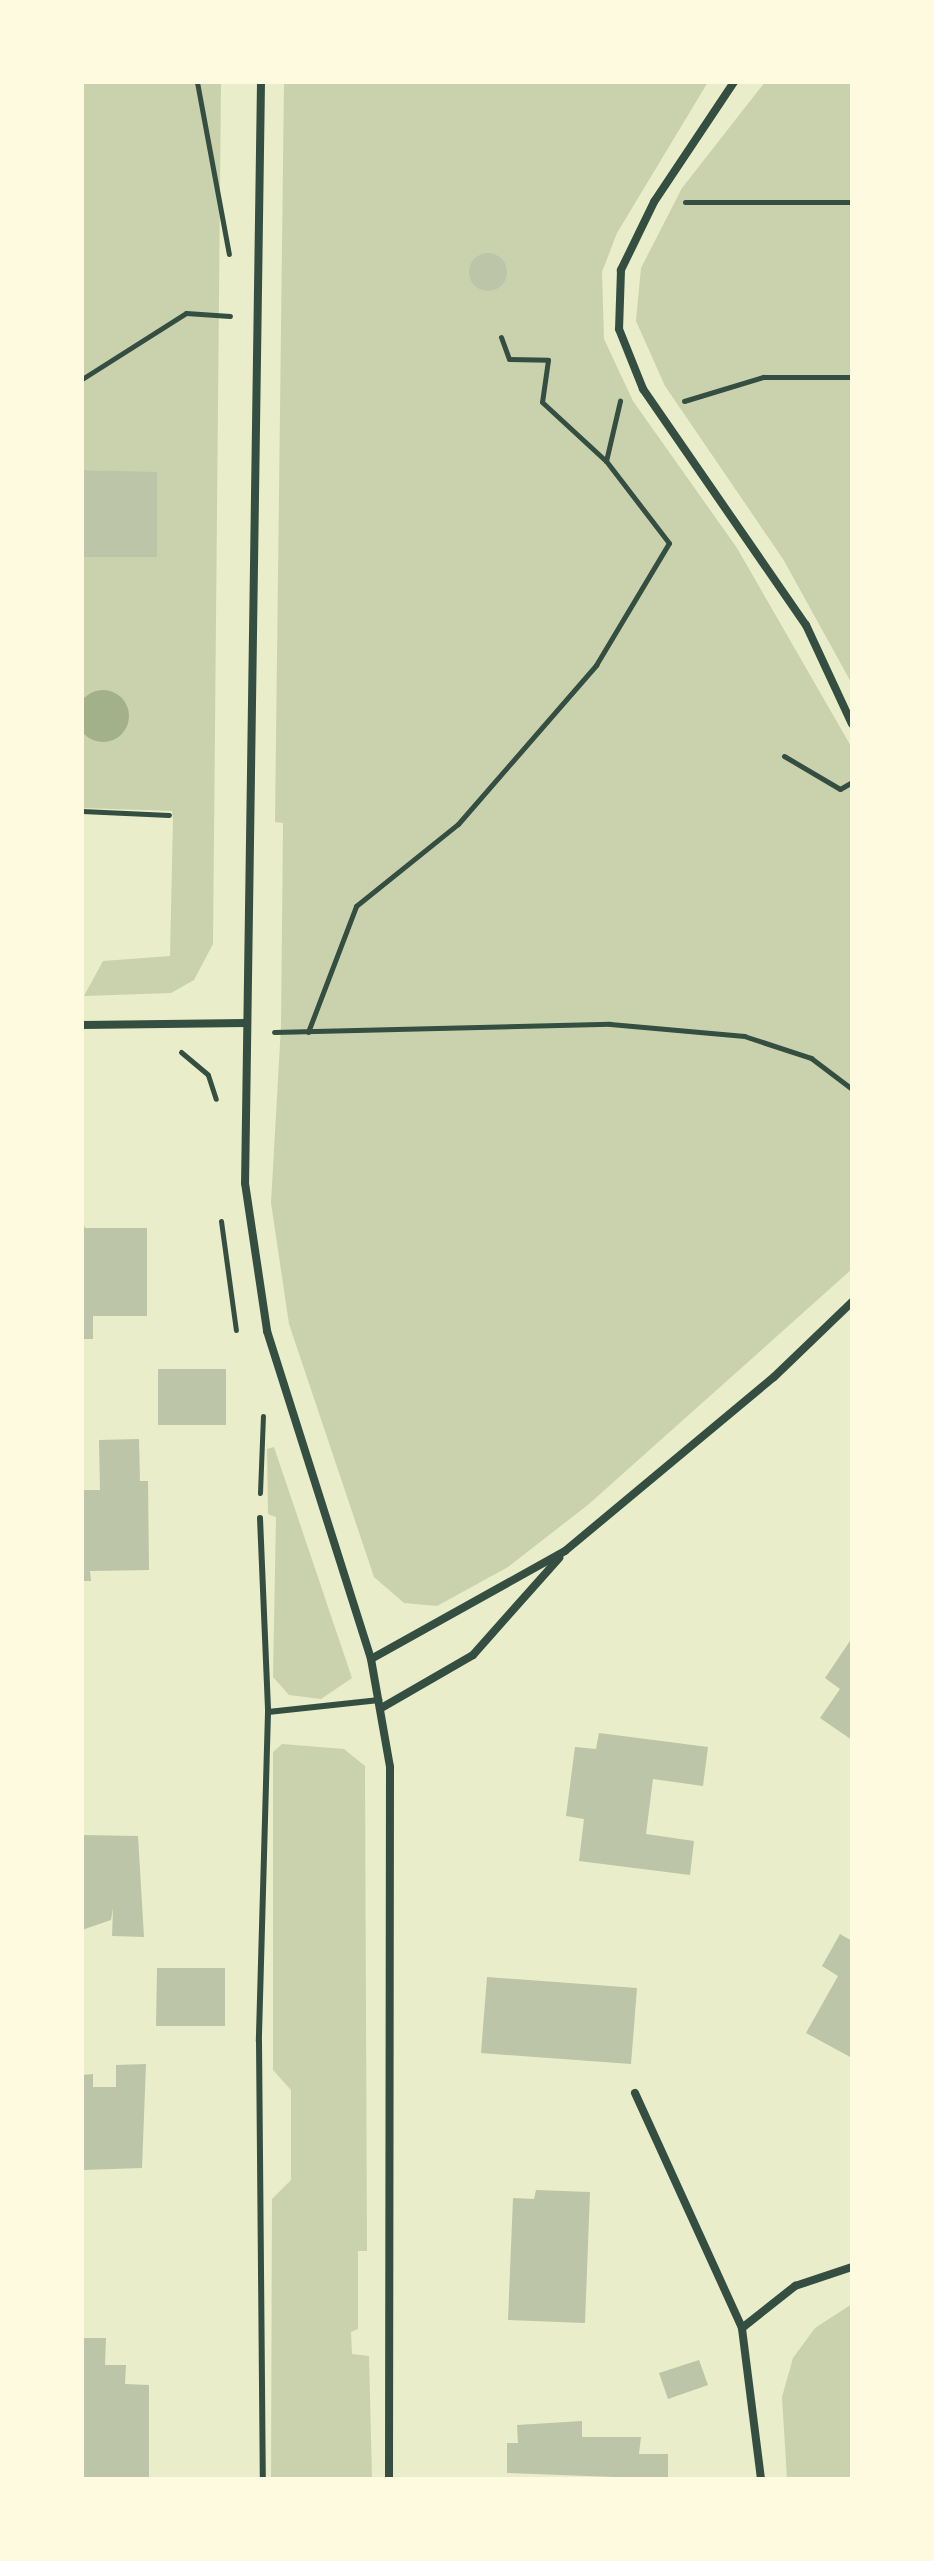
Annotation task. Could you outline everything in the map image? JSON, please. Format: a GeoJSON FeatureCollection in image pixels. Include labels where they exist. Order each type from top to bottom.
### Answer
{"type":"FeatureCollection","features":[{"type":"Feature","properties":{"kind":"street"},"geometry":{"type":"LineString","coordinates":[[261,82],[245,1183],[256,1287],[382,1703],[392,1876],[389,2479]]}},
{"type":"Feature","properties":{"kind":"street"},"geometry":{"type":"LineString","coordinates":[[734,82],[654,202],[621,270],[619,329],[638,375],[806,625],[852,724]]}},
{"type":"Feature","properties":{"kind":"street"},"geometry":{"type":"LineString","coordinates":[[82,1025],[246,1023]]}},
{"type":"Feature","properties":{"kind":"street"},"geometry":{"type":"LineString","coordinates":[[382,1703],[473,1655],[565,1551],[774,1377],[852,1302]]}},
{"type":"Feature","properties":{"kind":"street"},"geometry":{"type":"LineString","coordinates":[[371,1659],[565,1551]]}},
{"type":"Feature","properties":{"kind":"street"},"geometry":{"type":"LineString","coordinates":[[635,2093],[742,2328],[761,2479]]}},
{"type":"Feature","properties":{"kind":"street"},"geometry":{"type":"LineString","coordinates":[[742,2328],[795,2286],[852,2267]]}},
{"type":"Feature","properties":{"kind":"lane"},"geometry":{"type":"LineString","coordinates":[[260,1518],[268,1712],[259,2041],[263,2479]]}},
{"type":"Feature","properties":{"kind":"lane"},"geometry":{"type":"LineString","coordinates":[[268,1712],[382,1703]]}},
{"type":"Feature","properties":{"kind":"path"},"geometry":{"type":"LineString","coordinates":[[197,82],[231,264]]}},
{"type":"Feature","properties":{"kind":"path"},"geometry":{"type":"LineString","coordinates":[[654,202],[852,202]]}},
{"type":"Feature","properties":{"kind":"path"},"geometry":{"type":"LineString","coordinates":[[82,379],[186,313],[230,316]]}},
{"type":"Feature","properties":{"kind":"path"},"geometry":{"type":"LineString","coordinates":[[308,1032],[356,906],[458,824],[586,676],[669,543],[606,461],[542,402],[548,360],[509,359],[501,337]]}},
{"type":"Feature","properties":{"kind":"path"},"geometry":{"type":"LineString","coordinates":[[606,461],[612,420],[638,375]]}},
{"type":"Feature","properties":{"kind":"path"},"geometry":{"type":"LineString","coordinates":[[660,409],[763,377],[852,377]]}},
{"type":"Feature","properties":{"kind":"path"},"geometry":{"type":"LineString","coordinates":[[784,756],[840,789],[852,782]]}},
{"type":"Feature","properties":{"kind":"path"},"geometry":{"type":"LineString","coordinates":[[82,811],[169,815]]}},
{"type":"Feature","properties":{"kind":"path"},"geometry":{"type":"LineString","coordinates":[[274,1017],[274,1032],[610,1024],[744,1036],[811,1058],[852,1089]]}},
{"type":"Feature","properties":{"kind":"shaded area"},"geometry":{"type":"Polygon","coordinates":[[[82,82],[221,82],[213,944],[194,980],[171,993],[84,996],[103,961],[170,956],[173,819],[172,811],[82,808],[82,557],[156,557],[157,473],[82,470],[82,82]]]}},
{"type":"Feature","properties":{"kind":"shaded area"},"geometry":{"type":"Polygon","coordinates":[[[284,82],[708,82],[617,233],[602,272],[604,339],[633,401],[737,548],[852,748],[852,1269],[589,1504],[508,1567],[437,1606],[404,1603],[374,1577],[289,1324],[271,1203],[281,1026],[283,823],[275,822],[284,82]]]}},
{"type":"Feature","properties":{"kind":"shaded area"},"geometry":{"type":"Polygon","coordinates":[[[765,82],[852,82],[852,684],[783,559],[665,386],[636,321],[641,268],[682,188],[765,82]]]}},
{"type":"Feature","properties":{"kind":"shaded area"},"geometry":{"type":"Polygon","coordinates":[[[103,690],[122,697],[129,716],[122,735],[103,742],[84,735],[77,716],[84,697],[103,690]]]}},
{"type":"Feature","properties":{"kind":"shaded area"},"geometry":{"type":"Polygon","coordinates":[[[274,1447],[352,1678],[321,1699],[289,1695],[273,1677],[276,1517],[268,1514],[267,1449],[274,1447]]]}},
{"type":"Feature","properties":{"kind":"shaded area"},"geometry":{"type":"Polygon","coordinates":[[[282,1744],[344,1749],[365,1766],[367,2251],[358,2251],[358,2329],[351,2332],[352,2354],[369,2356],[372,2479],[271,2479],[272,2199],[291,2180],[291,2090],[273,2070],[273,1752],[282,1744]]]}},
{"type":"Feature","properties":{"kind":"shaded area"},"geometry":{"type":"Polygon","coordinates":[[[852,2304],[852,2479],[787,2479],[782,2397],[793,2358],[815,2328],[852,2304]]]}},
{"type":"Feature","properties":{"kind":"building"},"geometry":{"type":"Polygon","coordinates":[[[488,253],[502,258],[507,272],[502,286],[488,291],[474,286],[469,272],[474,258],[488,253]]]}},
{"type":"Feature","properties":{"kind":"building"},"geometry":{"type":"Polygon","coordinates":[[[82,470],[157,472],[157,557],[82,557],[82,470]]]}},
{"type":"Feature","properties":{"kind":"building"},"geometry":{"type":"Polygon","coordinates":[[[82,1219],[85,1228],[147,1228],[147,1316],[93,1316],[93,1339],[82,1339],[82,1219]]]}},
{"type":"Feature","properties":{"kind":"building"},"geometry":{"type":"Polygon","coordinates":[[[158,1369],[226,1369],[226,1425],[158,1425],[158,1369]]]}},
{"type":"Feature","properties":{"kind":"building"},"geometry":{"type":"Polygon","coordinates":[[[139,1439],[140,1481],[148,1481],[149,1570],[90,1571],[91,1581],[82,1581],[82,1490],[100,1490],[99,1440],[139,1439]]]}},
{"type":"Feature","properties":{"kind":"building"},"geometry":{"type":"Polygon","coordinates":[[[852,1638],[852,1740],[820,1718],[840,1689],[825,1678],[852,1638]]]}},
{"type":"Feature","properties":{"kind":"building"},"geometry":{"type":"Polygon","coordinates":[[[599,1733],[708,1747],[703,1786],[653,1779],[646,1834],[694,1841],[690,1875],[579,1861],[584,1819],[566,1816],[575,1747],[596,1749],[599,1733]]]}},
{"type":"Feature","properties":{"kind":"building"},"geometry":{"type":"Polygon","coordinates":[[[82,1835],[138,1836],[144,1937],[112,1936],[113,1908],[111,1920],[82,1930],[82,1835]]]}},
{"type":"Feature","properties":{"kind":"building"},"geometry":{"type":"Polygon","coordinates":[[[840,1934],[852,1941],[852,2058],[806,2033],[838,1976],[822,1966],[840,1934]]]}},
{"type":"Feature","properties":{"kind":"building"},"geometry":{"type":"Polygon","coordinates":[[[157,1968],[225,1968],[225,2026],[156,2026],[157,1968]]]}},
{"type":"Feature","properties":{"kind":"building"},"geometry":{"type":"Polygon","coordinates":[[[487,1977],[637,1988],[631,2064],[481,2053],[487,1977]]]}},
{"type":"Feature","properties":{"kind":"building"},"geometry":{"type":"Polygon","coordinates":[[[146,2064],[142,2168],[82,2170],[82,2075],[93,2074],[93,2087],[116,2087],[116,2065],[146,2064]]]}},
{"type":"Feature","properties":{"kind":"building"},"geometry":{"type":"Polygon","coordinates":[[[536,2190],[590,2192],[585,2323],[508,2320],[513,2198],[534,2199],[536,2190]]]}},
{"type":"Feature","properties":{"kind":"building"},"geometry":{"type":"Polygon","coordinates":[[[82,2338],[106,2338],[105,2365],[126,2365],[125,2384],[149,2385],[149,2479],[82,2479],[82,2338]]]}},
{"type":"Feature","properties":{"kind":"building"},"geometry":{"type":"Polygon","coordinates":[[[699,2360],[708,2385],[668,2399],[659,2373],[699,2360]]]}},
{"type":"Feature","properties":{"kind":"building"},"geometry":{"type":"Polygon","coordinates":[[[582,2421],[582,2437],[641,2437],[639,2454],[668,2454],[668,2479],[507,2473],[507,2443],[518,2443],[517,2425],[582,2421]]]}}]}
